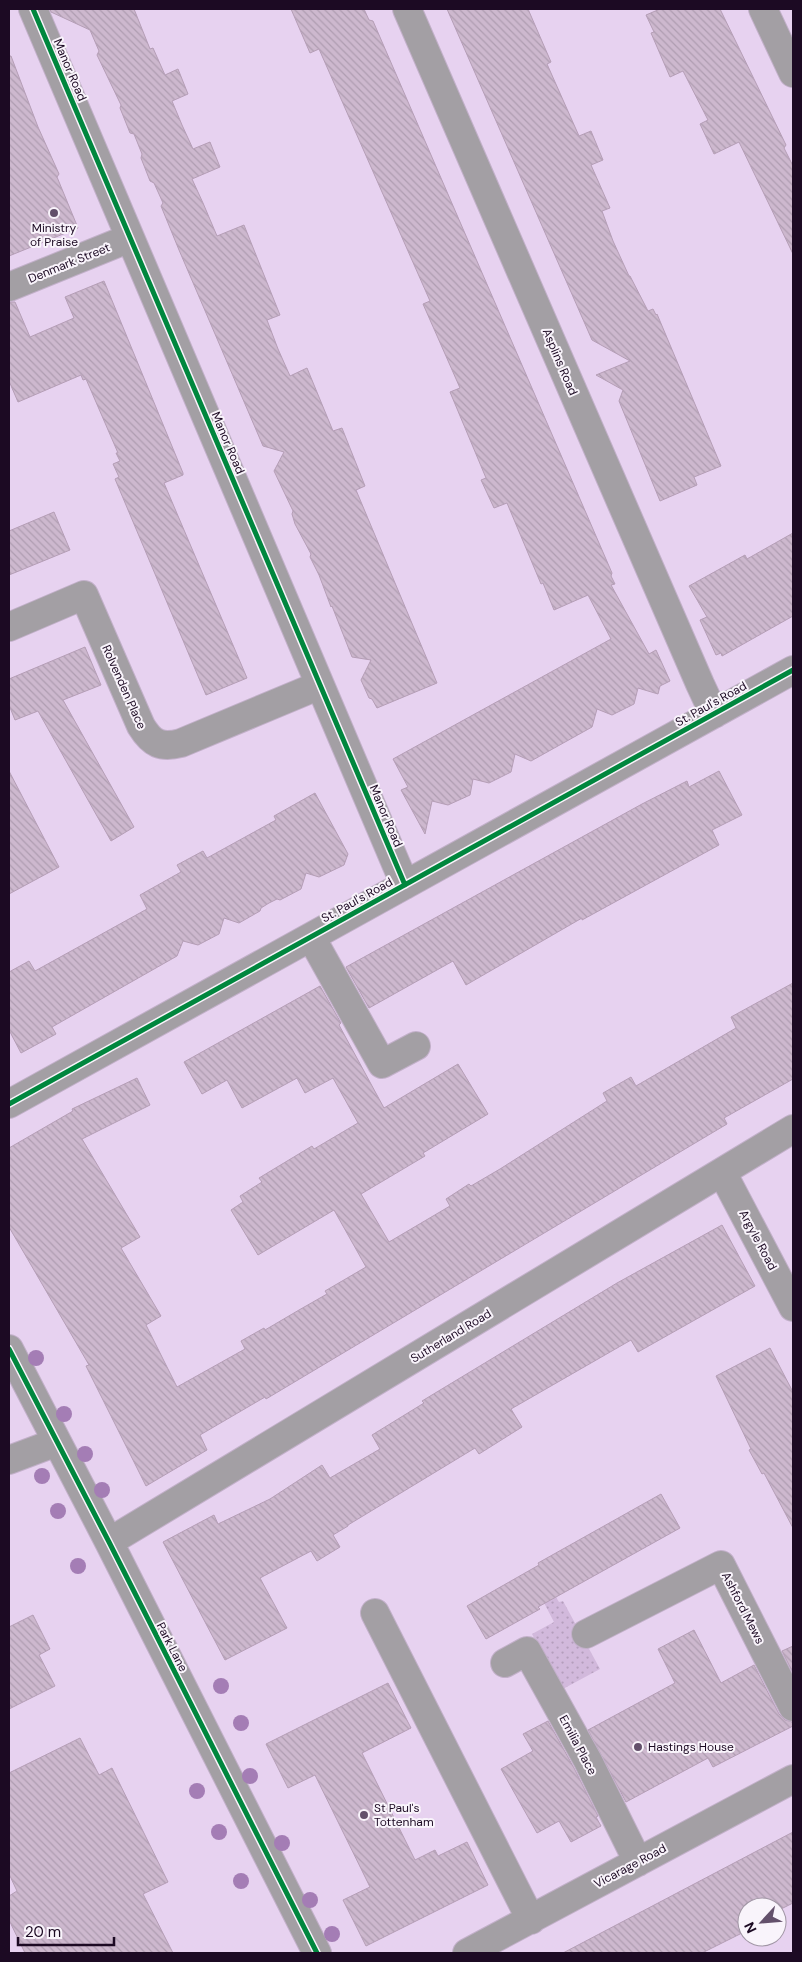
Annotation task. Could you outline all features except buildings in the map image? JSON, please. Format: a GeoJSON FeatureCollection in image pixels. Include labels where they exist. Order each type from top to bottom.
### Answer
{"type":"FeatureCollection","features":[{"type":"Feature","properties":{"kind":"street","name":"Manor Road"},"geometry":{"type":"LineString","coordinates":[[33,9],[404,885]]}},
{"type":"Feature","properties":{"kind":"street","name":"Asplins Road"},"geometry":{"type":"LineString","coordinates":[[407,9],[714,714]]}},
{"type":"Feature","properties":{"kind":"street"},"geometry":{"type":"LineString","coordinates":[[763,9],[793,73]]}},
{"type":"Feature","properties":{"kind":"street","name":"Denmark Street"},"geometry":{"type":"LineString","coordinates":[[9,287],[130,238]]}},
{"type":"Feature","properties":{"kind":"street","name":"Rolvenden Place"},"geometry":{"type":"LineString","coordinates":[[9,627],[84,595],[141,726],[148,738],[158,744],[170,746],[181,743],[320,685]]}},
{"type":"Feature","properties":{"kind":"street","name":"St. Paul's Road"},"geometry":{"type":"LineString","coordinates":[[9,1104],[793,670]]}},
{"type":"Feature","properties":{"kind":"street"},"geometry":{"type":"LineString","coordinates":[[311,937],[382,1064],[416,1046]]}},
{"type":"Feature","properties":{"kind":"street","name":"Sutherland Road"},"geometry":{"type":"LineString","coordinates":[[109,1542],[793,1129]]}},
{"type":"Feature","properties":{"kind":"street","name":"Argyle Road"},"geometry":{"type":"LineString","coordinates":[[722,1172],[793,1307]]}},
{"type":"Feature","properties":{"kind":"street","name":"Park Lane"},"geometry":{"type":"LineString","coordinates":[[9,1349],[317,1953]]}},
{"type":"Feature","properties":{"kind":"street"},"geometry":{"type":"LineString","coordinates":[[9,1460],[57,1442]]}},
{"type":"Feature","properties":{"kind":"street","name":"Ashford Mews"},"geometry":{"type":"LineString","coordinates":[[586,1634],[721,1565],[793,1707]]}},
{"type":"Feature","properties":{"kind":"street"},"geometry":{"type":"LineString","coordinates":[[375,1612],[531,1920]]}},
{"type":"Feature","properties":{"kind":"street","name":"Emilia Place"},"geometry":{"type":"LineString","coordinates":[[505,1663],[527,1651],[588,1762],[638,1862]]}},
{"type":"Feature","properties":{"kind":"street","name":"Vicarage Road"},"geometry":{"type":"LineString","coordinates":[[484,1949],[531,1920],[793,1779]]}},
{"type":"Feature","properties":{"kind":"shaded area"},"geometry":{"type":"Polygon","coordinates":[[[553,1592],[559,1602],[563,1601],[600,1669],[561,1690],[532,1634],[554,1622],[542,1599],[553,1592]]]}},
{"type":"Feature","properties":{"kind":"cycle path"},"geometry":{"type":"LineString","coordinates":[[33,9],[405,885]]}},
{"type":"Feature","properties":{"kind":"cycle path"},"geometry":{"type":"LineString","coordinates":[[9,1104],[793,670]]}},
{"type":"Feature","properties":{"kind":"cycle path"},"geometry":{"type":"LineString","coordinates":[[9,1349],[317,1953]]}},
{"type":"Feature","properties":{"kind":"place","name":"Ministry of Praise"},"geometry":{"type":"Point","coordinates":[54,213]}},
{"type":"Feature","properties":{"kind":"place","name":"Hastings House"},"geometry":{"type":"Point","coordinates":[638,1747]}},
{"type":"Feature","properties":{"kind":"place","name":"St Paul's Tottenham"},"geometry":{"type":"Point","coordinates":[364,1815]}}]}
